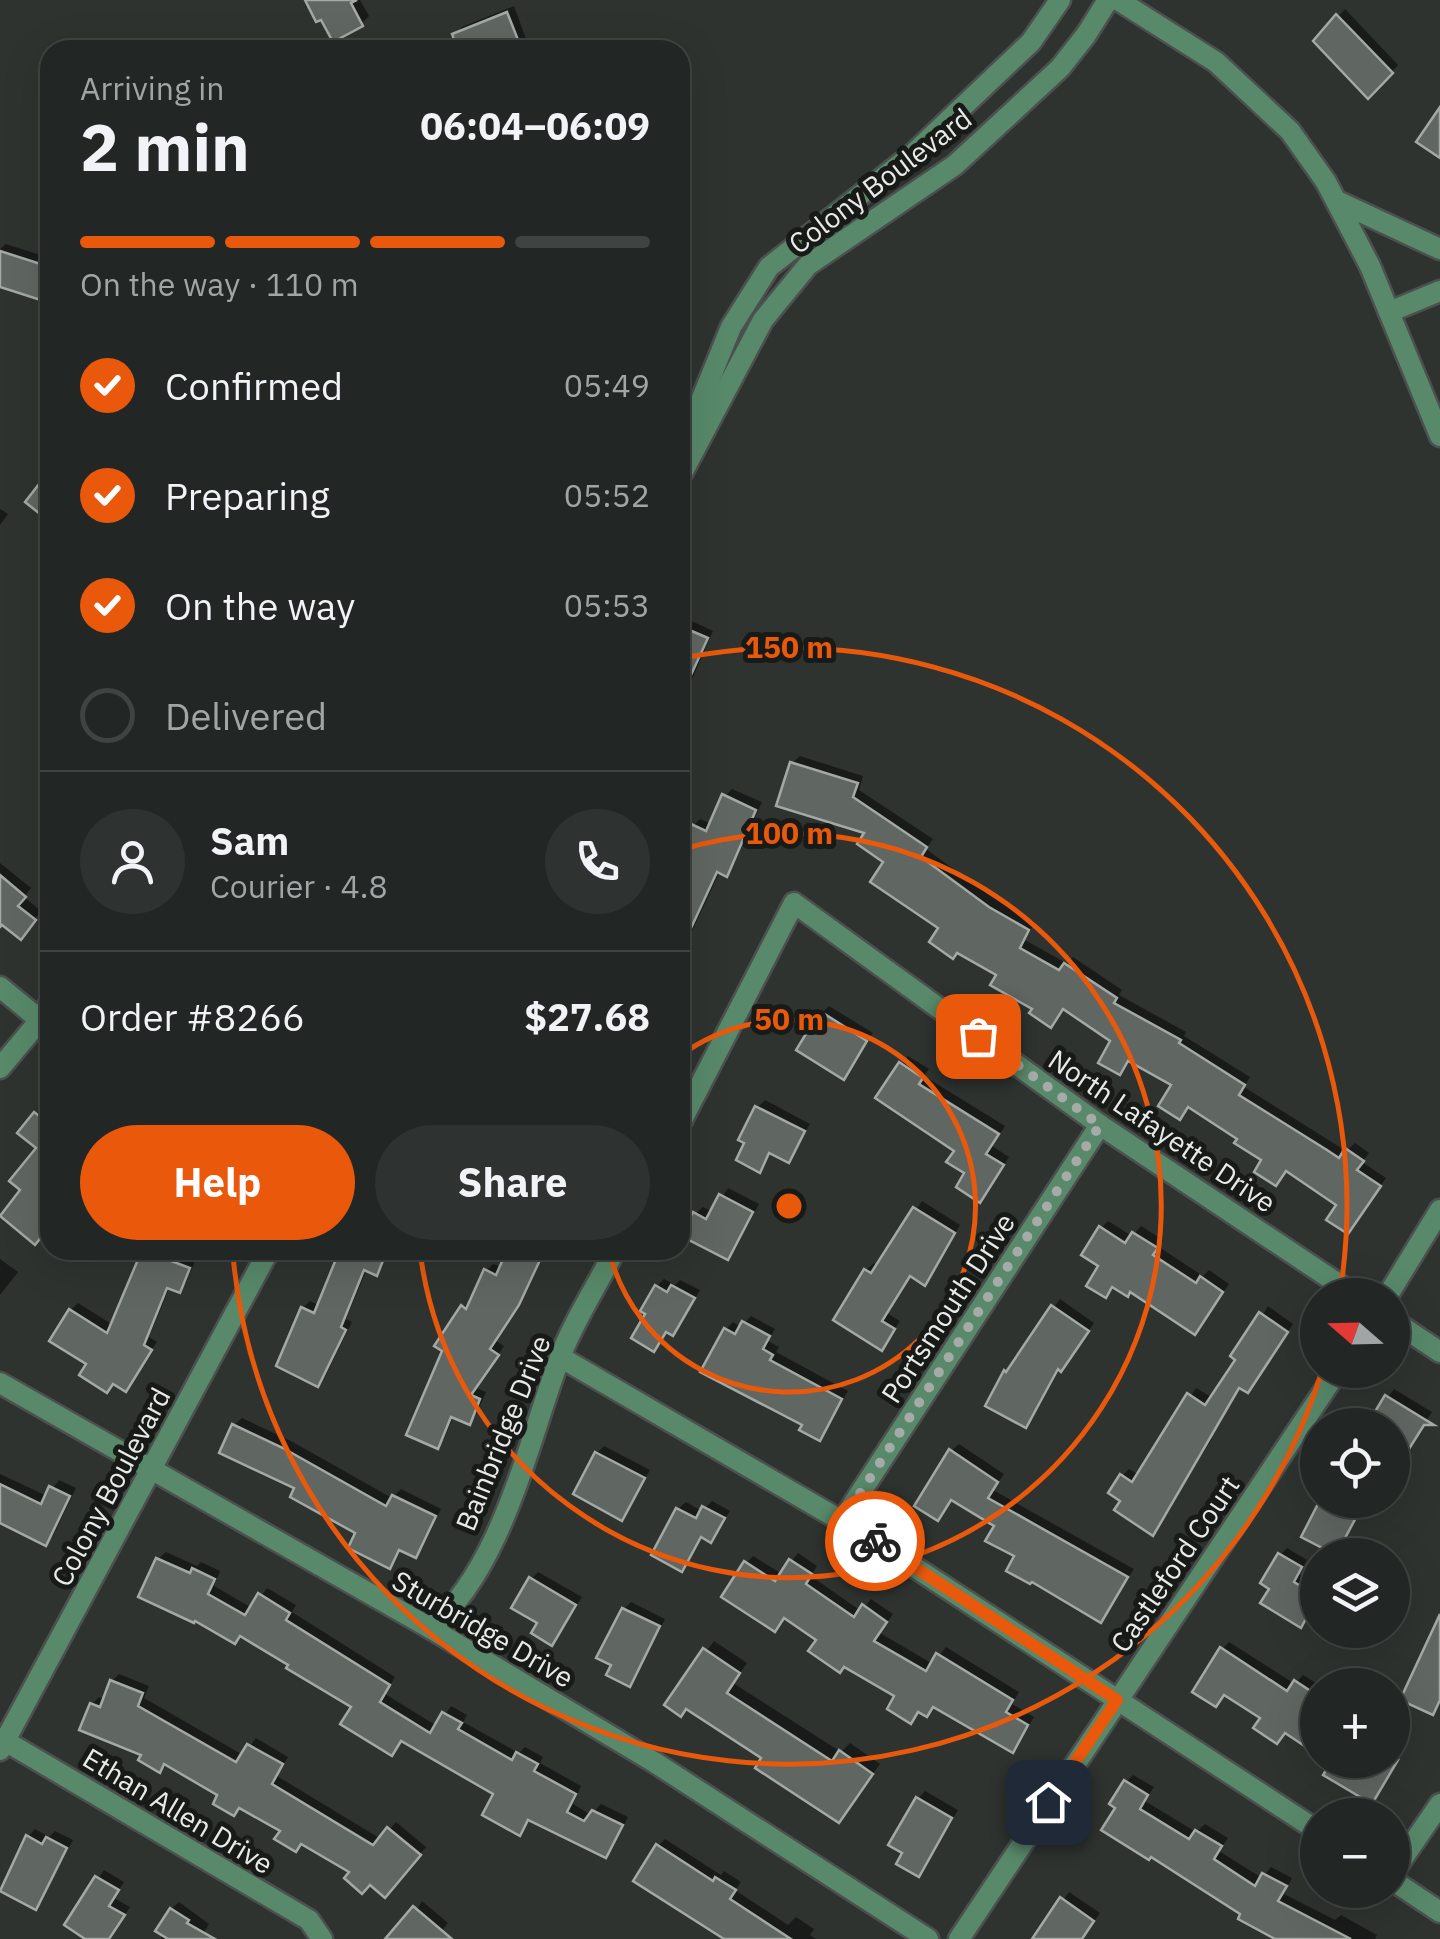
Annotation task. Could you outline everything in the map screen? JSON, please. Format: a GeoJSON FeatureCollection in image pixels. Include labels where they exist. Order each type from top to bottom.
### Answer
{"type":"FeatureCollection","features":[{"type":"Feature","properties":{"kind":"street","name":"Colony Boulevard"},"geometry":{"type":"LineString","coordinates":[[690,427],[730,326],[770,267],[914,153],[1030,42],[1060,0]]}},
{"type":"Feature","properties":{"kind":"street","name":"Colony Boulevard"},"geometry":{"type":"LineString","coordinates":[[690,457],[763,320],[808,266],[956,165],[1060,68],[1108,0]]}},
{"type":"Feature","properties":{"kind":"street"},"geometry":{"type":"LineString","coordinates":[[1118,0],[1216,62],[1290,131],[1337,201],[1389,312],[1440,436]]}},
{"type":"Feature","properties":{"kind":"street"},"geometry":{"type":"LineString","coordinates":[[1337,201],[1440,250]]}},
{"type":"Feature","properties":{"kind":"street"},"geometry":{"type":"LineString","coordinates":[[1389,312],[1440,291]]}},
{"type":"Feature","properties":{"kind":"street","name":"North Lafayette Drive"},"geometry":{"type":"LineString","coordinates":[[690,1105],[794,903],[1100,1125],[1330,1278]]}},
{"type":"Feature","properties":{"kind":"street"},"geometry":{"type":"LineString","coordinates":[[0,988],[40,1008]]}},
{"type":"Feature","properties":{"kind":"street"},"geometry":{"type":"LineString","coordinates":[[0,1068],[40,1017]]}},
{"type":"Feature","properties":{"kind":"street","name":"Portsmouth Drive"},"geometry":{"type":"LineString","coordinates":[[842,1521],[1100,1125]]}},
{"type":"Feature","properties":{"kind":"street"},"geometry":{"type":"LineString","coordinates":[[1398,1278],[1440,1210]]}},
{"type":"Feature","properties":{"kind":"street","name":"Colony Boulevard"},"geometry":{"type":"LineString","coordinates":[[2,1743],[264,1260]]}},
{"type":"Feature","properties":{"kind":"street","name":"Bainbridge Drive"},"geometry":{"type":"LineString","coordinates":[[430,1628],[447,1615],[502,1521],[560,1356],[610,1260]]}},
{"type":"Feature","properties":{"kind":"street"},"geometry":{"type":"LineString","coordinates":[[1410,1332],[1440,1352]]}},
{"type":"Feature","properties":{"kind":"street"},"geometry":{"type":"LineString","coordinates":[[560,1356],[842,1521],[1300,1819]]}},
{"type":"Feature","properties":{"kind":"street","name":"Sturbridge Drive"},"geometry":{"type":"LineString","coordinates":[[0,1383],[430,1628],[654,1762],[928,1939]]}},
{"type":"Feature","properties":{"kind":"street","name":"Castleford Court"},"geometry":{"type":"LineString","coordinates":[[959,1939],[1326,1388]]}},
{"type":"Feature","properties":{"kind":"street","name":"Ethan Allen Drive"},"geometry":{"type":"LineString","coordinates":[[2,1743],[309,1920],[322,1939]]}},
{"type":"Feature","properties":{"kind":"street"},"geometry":{"type":"LineString","coordinates":[[1410,1850],[1440,1804]]}},
{"type":"Feature","properties":{"kind":"street"},"geometry":{"type":"LineString","coordinates":[[1410,1890],[1440,1912]]}},
{"type":"Feature","properties":{"kind":"building"},"geometry":{"type":"Polygon","coordinates":[[[305,0],[357,0],[351,3],[363,26],[332,40],[321,20],[316,22],[305,0]]]}},
{"type":"Feature","properties":{"kind":"building"},"geometry":{"type":"Polygon","coordinates":[[[507,12],[518,40],[454,40],[452,34],[507,12]]]}},
{"type":"Feature","properties":{"kind":"building"},"geometry":{"type":"Polygon","coordinates":[[[1336,14],[1393,73],[1368,99],[1313,41],[1336,14]]]}},
{"type":"Feature","properties":{"kind":"building"},"geometry":{"type":"Polygon","coordinates":[[[1440,107],[1440,158],[1416,142],[1440,107]]]}},
{"type":"Feature","properties":{"kind":"building"},"geometry":{"type":"Polygon","coordinates":[[[0,251],[40,264],[40,300],[0,287],[0,251]]]}},
{"type":"Feature","properties":{"kind":"building"},"geometry":{"type":"Polygon","coordinates":[[[40,483],[40,514],[25,502],[40,483]]]}},
{"type":"Feature","properties":{"kind":"building"},"geometry":{"type":"Polygon","coordinates":[[[690,630],[708,638],[690,677],[690,630]]]}},
{"type":"Feature","properties":{"kind":"building"},"geometry":{"type":"Polygon","coordinates":[[[790,762],[858,783],[853,797],[927,847],[921,857],[989,907],[1029,930],[1020,948],[1059,970],[1064,963],[1117,998],[1114,1003],[1181,1040],[1179,1043],[1245,1085],[1239,1095],[1339,1158],[1345,1148],[1364,1161],[1357,1170],[1381,1186],[1348,1234],[1326,1220],[1336,1205],[1286,1171],[1276,1186],[1254,1172],[1261,1160],[1234,1143],[1237,1139],[1188,1107],[1180,1120],[1158,1106],[1171,1085],[1128,1061],[1120,1075],[1098,1063],[1110,1041],[1063,1009],[1051,1028],[1029,1013],[1032,1009],[990,985],[996,975],[957,953],[953,959],[929,942],[938,928],[870,882],[883,862],[857,844],[864,833],[776,806],[790,762]]]}},
{"type":"Feature","properties":{"kind":"building"},"geometry":{"type":"Polygon","coordinates":[[[722,794],[756,810],[727,877],[717,872],[690,930],[690,826],[706,831],[722,794]]]}},
{"type":"Feature","properties":{"kind":"building"},"geometry":{"type":"Polygon","coordinates":[[[0,875],[26,897],[18,906],[36,920],[21,940],[0,927],[0,875]]]}},
{"type":"Feature","properties":{"kind":"building"},"geometry":{"type":"Polygon","coordinates":[[[820,1011],[867,1041],[844,1080],[796,1050],[820,1011]]]}},
{"type":"Feature","properties":{"kind":"building"},"geometry":{"type":"Polygon","coordinates":[[[899,1062],[923,1078],[919,1084],[999,1134],[986,1154],[1004,1165],[980,1203],[956,1187],[964,1173],[946,1162],[954,1151],[875,1098],[899,1062]]]}},
{"type":"Feature","properties":{"kind":"building"},"geometry":{"type":"Polygon","coordinates":[[[755,1106],[805,1131],[789,1163],[769,1153],[760,1173],[736,1160],[744,1143],[738,1140],[755,1106]]]}},
{"type":"Feature","properties":{"kind":"building"},"geometry":{"type":"Polygon","coordinates":[[[34,1112],[40,1116],[40,1239],[35,1245],[0,1216],[20,1190],[9,1181],[36,1148],[17,1133],[34,1112]]]}},
{"type":"Feature","properties":{"kind":"building"},"geometry":{"type":"Polygon","coordinates":[[[719,1194],[753,1212],[728,1260],[690,1241],[693,1212],[706,1219],[719,1194]]]}},
{"type":"Feature","properties":{"kind":"building"},"geometry":{"type":"Polygon","coordinates":[[[913,1207],[955,1233],[925,1286],[910,1276],[882,1321],[895,1329],[882,1351],[833,1320],[864,1269],[871,1273],[913,1207]]]}},
{"type":"Feature","properties":{"kind":"building"},"geometry":{"type":"Polygon","coordinates":[[[1099,1226],[1125,1243],[1132,1232],[1158,1248],[1153,1255],[1196,1283],[1200,1276],[1223,1292],[1195,1335],[1130,1292],[1128,1297],[1112,1287],[1106,1298],[1086,1286],[1098,1266],[1081,1255],[1099,1226]]]}},
{"type":"Feature","properties":{"kind":"building"},"geometry":{"type":"Polygon","coordinates":[[[138,1260],[169,1260],[190,1268],[180,1293],[167,1288],[144,1345],[152,1350],[126,1392],[113,1384],[107,1393],[79,1375],[86,1364],[49,1341],[69,1309],[107,1333],[138,1260]]]}},
{"type":"Feature","properties":{"kind":"building"},"geometry":{"type":"Polygon","coordinates":[[[336,1260],[383,1260],[377,1276],[364,1270],[341,1327],[346,1330],[318,1387],[276,1366],[301,1307],[314,1313],[336,1260]]]}},
{"type":"Feature","properties":{"kind":"building"},"geometry":{"type":"Polygon","coordinates":[[[503,1260],[540,1260],[519,1305],[490,1349],[499,1355],[471,1395],[480,1399],[470,1425],[451,1417],[438,1449],[406,1435],[442,1351],[434,1346],[461,1305],[466,1309],[484,1269],[496,1275],[503,1260]]]}},
{"type":"Feature","properties":{"kind":"building"},"geometry":{"type":"Polygon","coordinates":[[[655,1285],[667,1292],[671,1285],[695,1298],[673,1336],[666,1332],[654,1352],[631,1338],[655,1285]]]}},
{"type":"Feature","properties":{"kind":"building"},"geometry":{"type":"Polygon","coordinates":[[[1051,1305],[1089,1331],[1061,1372],[1058,1369],[1026,1428],[985,1406],[1004,1370],[1051,1305]]]}},
{"type":"Feature","properties":{"kind":"building"},"geometry":{"type":"Polygon","coordinates":[[[1259,1312],[1288,1332],[1248,1393],[1239,1388],[1153,1536],[1114,1510],[1120,1501],[1108,1493],[1120,1474],[1132,1482],[1187,1393],[1205,1405],[1235,1360],[1230,1356],[1259,1312]]]}},
{"type":"Feature","properties":{"kind":"building"},"geometry":{"type":"Polygon","coordinates":[[[742,1321],[770,1336],[763,1349],[773,1355],[770,1360],[842,1399],[820,1441],[799,1430],[802,1425],[700,1372],[724,1328],[735,1334],[742,1321]]]}},
{"type":"Feature","properties":{"kind":"building"},"geometry":{"type":"Polygon","coordinates":[[[1385,1395],[1406,1408],[1377,1408],[1385,1395]]]}},
{"type":"Feature","properties":{"kind":"building"},"geometry":{"type":"Polygon","coordinates":[[[1410,1410],[1434,1425],[1424,1425],[1410,1447],[1410,1410]]]}},
{"type":"Feature","properties":{"kind":"building"},"geometry":{"type":"Polygon","coordinates":[[[232,1424],[386,1506],[392,1495],[436,1516],[416,1558],[399,1550],[390,1569],[348,1548],[355,1533],[290,1497],[294,1488],[219,1453],[232,1424]]]}},
{"type":"Feature","properties":{"kind":"building"},"geometry":{"type":"Polygon","coordinates":[[[949,1449],[998,1482],[988,1498],[1128,1577],[1101,1623],[1006,1571],[1014,1556],[985,1541],[994,1526],[951,1500],[938,1521],[914,1506],[949,1449]]]}},
{"type":"Feature","properties":{"kind":"building"},"geometry":{"type":"Polygon","coordinates":[[[595,1452],[645,1478],[622,1521],[573,1494],[595,1452]]]}},
{"type":"Feature","properties":{"kind":"building"},"geometry":{"type":"Polygon","coordinates":[[[0,1484],[41,1504],[49,1486],[70,1496],[46,1546],[0,1523],[0,1484]]]}},
{"type":"Feature","properties":{"kind":"building"},"geometry":{"type":"Polygon","coordinates":[[[702,1506],[725,1518],[711,1543],[701,1537],[682,1572],[651,1555],[676,1508],[696,1518],[702,1506]]]}},
{"type":"Feature","properties":{"kind":"building"},"geometry":{"type":"Polygon","coordinates":[[[1311,1518],[1356,1518],[1345,1538],[1301,1537],[1311,1518]]]}},
{"type":"Feature","properties":{"kind":"building"},"geometry":{"type":"Polygon","coordinates":[[[1278,1553],[1300,1566],[1294,1582],[1300,1586],[1300,1627],[1260,1603],[1269,1589],[1260,1583],[1278,1553]]]}},
{"type":"Feature","properties":{"kind":"building"},"geometry":{"type":"Polygon","coordinates":[[[156,1558],[215,1579],[208,1594],[245,1615],[258,1593],[290,1613],[286,1620],[390,1685],[380,1702],[430,1733],[442,1712],[462,1723],[458,1729],[512,1760],[516,1752],[538,1764],[534,1771],[576,1794],[567,1812],[584,1821],[592,1810],[623,1825],[606,1858],[528,1820],[520,1836],[482,1815],[493,1794],[401,1741],[392,1756],[340,1724],[351,1707],[286,1668],[288,1665],[240,1636],[235,1644],[195,1621],[138,1597],[156,1558]]]}},
{"type":"Feature","properties":{"kind":"building"},"geometry":{"type":"Polygon","coordinates":[[[789,1559],[812,1574],[806,1584],[854,1617],[862,1604],[887,1622],[874,1641],[926,1671],[936,1653],[1013,1700],[1006,1712],[1028,1725],[1013,1753],[933,1707],[927,1717],[918,1712],[911,1724],[887,1709],[894,1696],[844,1667],[840,1673],[808,1651],[816,1640],[784,1618],[775,1632],[721,1597],[744,1561],[775,1581],[789,1559]]]}},
{"type":"Feature","properties":{"kind":"building"},"geometry":{"type":"Polygon","coordinates":[[[529,1577],[576,1605],[552,1646],[531,1633],[537,1623],[511,1608],[529,1577]]]}},
{"type":"Feature","properties":{"kind":"building"},"geometry":{"type":"Polygon","coordinates":[[[622,1608],[660,1626],[630,1687],[606,1675],[611,1665],[596,1658],[622,1608]]]}},
{"type":"Feature","properties":{"kind":"building"},"geometry":{"type":"Polygon","coordinates":[[[1440,1614],[1440,1700],[1433,1715],[1410,1705],[1410,1678],[1440,1614]]]}},
{"type":"Feature","properties":{"kind":"building"},"geometry":{"type":"Polygon","coordinates":[[[1220,1647],[1287,1691],[1294,1680],[1300,1684],[1300,1743],[1285,1733],[1277,1744],[1253,1728],[1260,1718],[1224,1695],[1216,1707],[1192,1692],[1220,1647]]]}},
{"type":"Feature","properties":{"kind":"building"},"geometry":{"type":"Polygon","coordinates":[[[703,1648],[740,1673],[727,1693],[832,1761],[839,1750],[873,1774],[839,1823],[755,1768],[761,1758],[686,1709],[681,1717],[664,1705],[703,1648]]]}},
{"type":"Feature","properties":{"kind":"building"},"geometry":{"type":"Polygon","coordinates":[[[110,1680],[143,1693],[138,1706],[236,1762],[247,1744],[283,1764],[272,1784],[373,1845],[387,1827],[421,1855],[385,1898],[370,1885],[362,1894],[344,1878],[349,1872],[301,1844],[296,1852],[274,1839],[280,1831],[239,1808],[234,1816],[213,1804],[217,1795],[164,1764],[160,1773],[138,1760],[141,1755],[79,1730],[90,1703],[100,1707],[110,1680]]]}},
{"type":"Feature","properties":{"kind":"building"},"geometry":{"type":"Polygon","coordinates":[[[1328,1778],[1387,1778],[1376,1798],[1362,1798],[1328,1778]]]}},
{"type":"Feature","properties":{"kind":"building"},"geometry":{"type":"Polygon","coordinates":[[[1124,1780],[1148,1795],[1140,1809],[1189,1839],[1195,1830],[1222,1846],[1214,1859],[1255,1886],[1262,1873],[1287,1886],[1278,1901],[1351,1939],[1275,1939],[1238,1919],[1240,1914],[1151,1857],[1149,1860],[1101,1830],[1115,1808],[1109,1804],[1124,1780]]]}},
{"type":"Feature","properties":{"kind":"building"},"geometry":{"type":"Polygon","coordinates":[[[916,1797],[952,1818],[919,1877],[896,1864],[902,1853],[888,1845],[916,1797]]]}},
{"type":"Feature","properties":{"kind":"building"},"geometry":{"type":"Polygon","coordinates":[[[26,1835],[42,1844],[46,1837],[67,1848],[36,1910],[0,1891],[26,1835]]]}},
{"type":"Feature","properties":{"kind":"building"},"geometry":{"type":"Polygon","coordinates":[[[656,1844],[713,1881],[715,1877],[736,1890],[730,1899],[791,1939],[724,1939],[633,1881],[656,1844]]]}},
{"type":"Feature","properties":{"kind":"building"},"geometry":{"type":"Polygon","coordinates":[[[95,1876],[119,1890],[109,1906],[125,1915],[109,1939],[85,1939],[64,1925],[95,1876]]]}},
{"type":"Feature","properties":{"kind":"building"},"geometry":{"type":"Polygon","coordinates":[[[1060,1897],[1094,1921],[1082,1939],[1032,1939],[1060,1897]]]}},
{"type":"Feature","properties":{"kind":"building"},"geometry":{"type":"Polygon","coordinates":[[[413,1906],[452,1939],[385,1939],[413,1906]]]}},
{"type":"Feature","properties":{"kind":"building"},"geometry":{"type":"Polygon","coordinates":[[[170,1908],[215,1939],[168,1939],[155,1931],[170,1908]]]}},
{"type":"Feature","properties":{"kind":"way so far"},"geometry":{"type":"LineString","coordinates":[[875,1541],[842,1521],[1100,1125],[978,1036]]}},
{"type":"Feature","properties":{"kind":"route"},"geometry":{"type":"LineString","coordinates":[[875,1541],[1117,1700],[1048,1802]]}}]}
